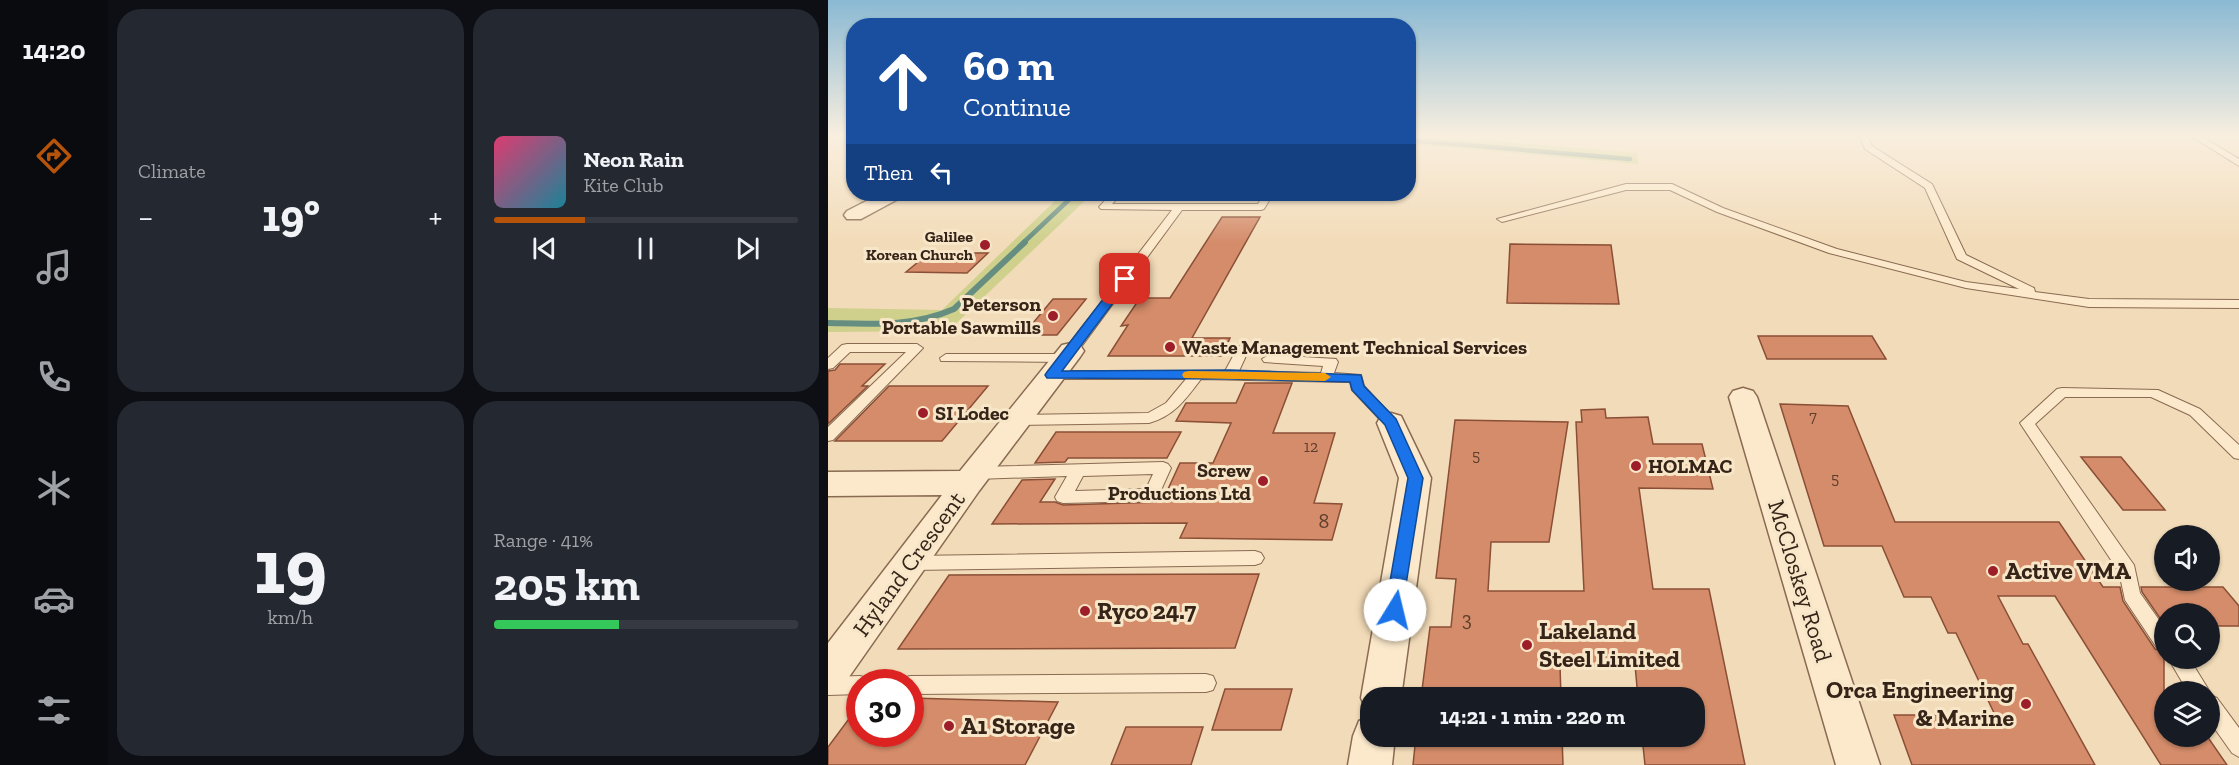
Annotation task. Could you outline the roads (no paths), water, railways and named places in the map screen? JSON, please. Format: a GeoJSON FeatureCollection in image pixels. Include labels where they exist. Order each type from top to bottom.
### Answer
{"type":"FeatureCollection","features":[{"type":"Feature","properties":{"kind":"street"},"geometry":{"type":"LineString","coordinates":[[854,215],[880,201]]}},
{"type":"Feature","properties":{"kind":"street","name":"Hyland Crescent"},"geometry":{"type":"LineString","coordinates":[[828,674],[912,563],[972,478],[1063,361]]}},
{"type":"Feature","properties":{"kind":"street","name":"McCloskey Road"},"geometry":{"type":"LineString","coordinates":[[1743,397],[1858,765]]}},
{"type":"Feature","properties":{"kind":"street"},"geometry":{"type":"LineString","coordinates":[[1383,687],[1416,478],[1391,423]]}},
{"type":"Feature","properties":{"kind":"street","name":"Hyland Crescent"},"geometry":{"type":"LineString","coordinates":[[828,484],[972,478]]}},
{"type":"Feature","properties":{"kind":"street"},"geometry":{"type":"LineString","coordinates":[[1370,765],[1372,747]]}},
{"type":"Feature","properties":{"kind":"lane"},"geometry":{"type":"LineString","coordinates":[[1907,172],[1929,186],[1960,257],[2042,296]]}},
{"type":"Feature","properties":{"kind":"lane"},"geometry":{"type":"LineString","coordinates":[[1502,219],[1626,187],[1672,187],[1720,210],[1833,250],[1966,285],[2089,303],[2239,304]]}},
{"type":"Feature","properties":{"kind":"lane"},"geometry":{"type":"LineString","coordinates":[[1110,201],[1104,207],[1261,207],[1265,201]]}},
{"type":"Feature","properties":{"kind":"lane"},"geometry":{"type":"LineString","coordinates":[[1063,361],[1179,207]]}},
{"type":"Feature","properties":{"kind":"lane"},"geometry":{"type":"LineString","coordinates":[[1230,375],[1244,347]]}},
{"type":"Feature","properties":{"kind":"lane"},"geometry":{"type":"LineString","coordinates":[[828,365],[847,348],[917,348],[828,436]]}},
{"type":"Feature","properties":{"kind":"lane"},"geometry":{"type":"LineString","coordinates":[[946,358],[1063,361],[1197,375],[1356,378],[1357,387],[1391,423]]}},
{"type":"Feature","properties":{"kind":"lane"},"geometry":{"type":"LineString","coordinates":[[1269,359],[1331,362],[1326,377]]}},
{"type":"Feature","properties":{"kind":"lane"},"geometry":{"type":"LineString","coordinates":[[1017,420],[1149,418],[1160,415],[1174,404],[1197,375]]}},
{"type":"Feature","properties":{"kind":"lane"},"geometry":{"type":"LineString","coordinates":[[2154,628],[2131,595],[2128,570],[2027,423],[2062,392],[2153,393],[2195,412],[2239,454]]}},
{"type":"Feature","properties":{"kind":"lane"},"geometry":{"type":"LineString","coordinates":[[972,478],[1078,470],[1163,468],[1151,495],[1062,497],[1078,470]]}},
{"type":"Feature","properties":{"kind":"lane"},"geometry":{"type":"LineString","coordinates":[[912,563],[1255,558]]}},
{"type":"Feature","properties":{"kind":"lane"},"geometry":{"type":"LineString","coordinates":[[924,685],[1206,683]]}},
{"type":"Feature","properties":{"kind":"lane"},"geometry":{"type":"LineString","coordinates":[[828,686],[846,685]]}},
{"type":"Feature","properties":{"kind":"lane"},"geometry":{"type":"LineString","coordinates":[[2220,719],[2239,746]]}},
{"type":"Feature","properties":{"kind":"waterway"},"geometry":{"type":"LineString","coordinates":[[1023,243],[1068,201]]}},
{"type":"Feature","properties":{"kind":"waterway"},"geometry":{"type":"LineString","coordinates":[[828,323],[908,322],[954,309],[1025,242]]}},
{"type":"Feature","properties":{"kind":"place","name":"Galilee Korean Church"},"geometry":{"type":"Point","coordinates":[985,245]}},
{"type":"Feature","properties":{"kind":"place","name":"Peterson Portable Sawmills"},"geometry":{"type":"Point","coordinates":[1053,316]}},
{"type":"Feature","properties":{"kind":"place","name":"Waste Management Technical Services"},"geometry":{"type":"Point","coordinates":[1170,347]}},
{"type":"Feature","properties":{"kind":"place","name":"SI Lodec"},"geometry":{"type":"Point","coordinates":[923,413]}},
{"type":"Feature","properties":{"kind":"place","name":"HOLMAC"},"geometry":{"type":"Point","coordinates":[1636,466]}},
{"type":"Feature","properties":{"kind":"place","name":"Screw Productions Ltd"},"geometry":{"type":"Point","coordinates":[1263,481]}},
{"type":"Feature","properties":{"kind":"place","name":"Active VMA"},"geometry":{"type":"Point","coordinates":[1993,571]}},
{"type":"Feature","properties":{"kind":"place","name":"Ryco 24.7"},"geometry":{"type":"Point","coordinates":[1085,611]}},
{"type":"Feature","properties":{"kind":"place","name":"Lakeland Steel Limited"},"geometry":{"type":"Point","coordinates":[1527,645]}},
{"type":"Feature","properties":{"kind":"place","name":"Orca Engineering & Marine"},"geometry":{"type":"Point","coordinates":[2026,704]}},
{"type":"Feature","properties":{"kind":"place","name":"A1 Storage"},"geometry":{"type":"Point","coordinates":[949,726]}}]}
